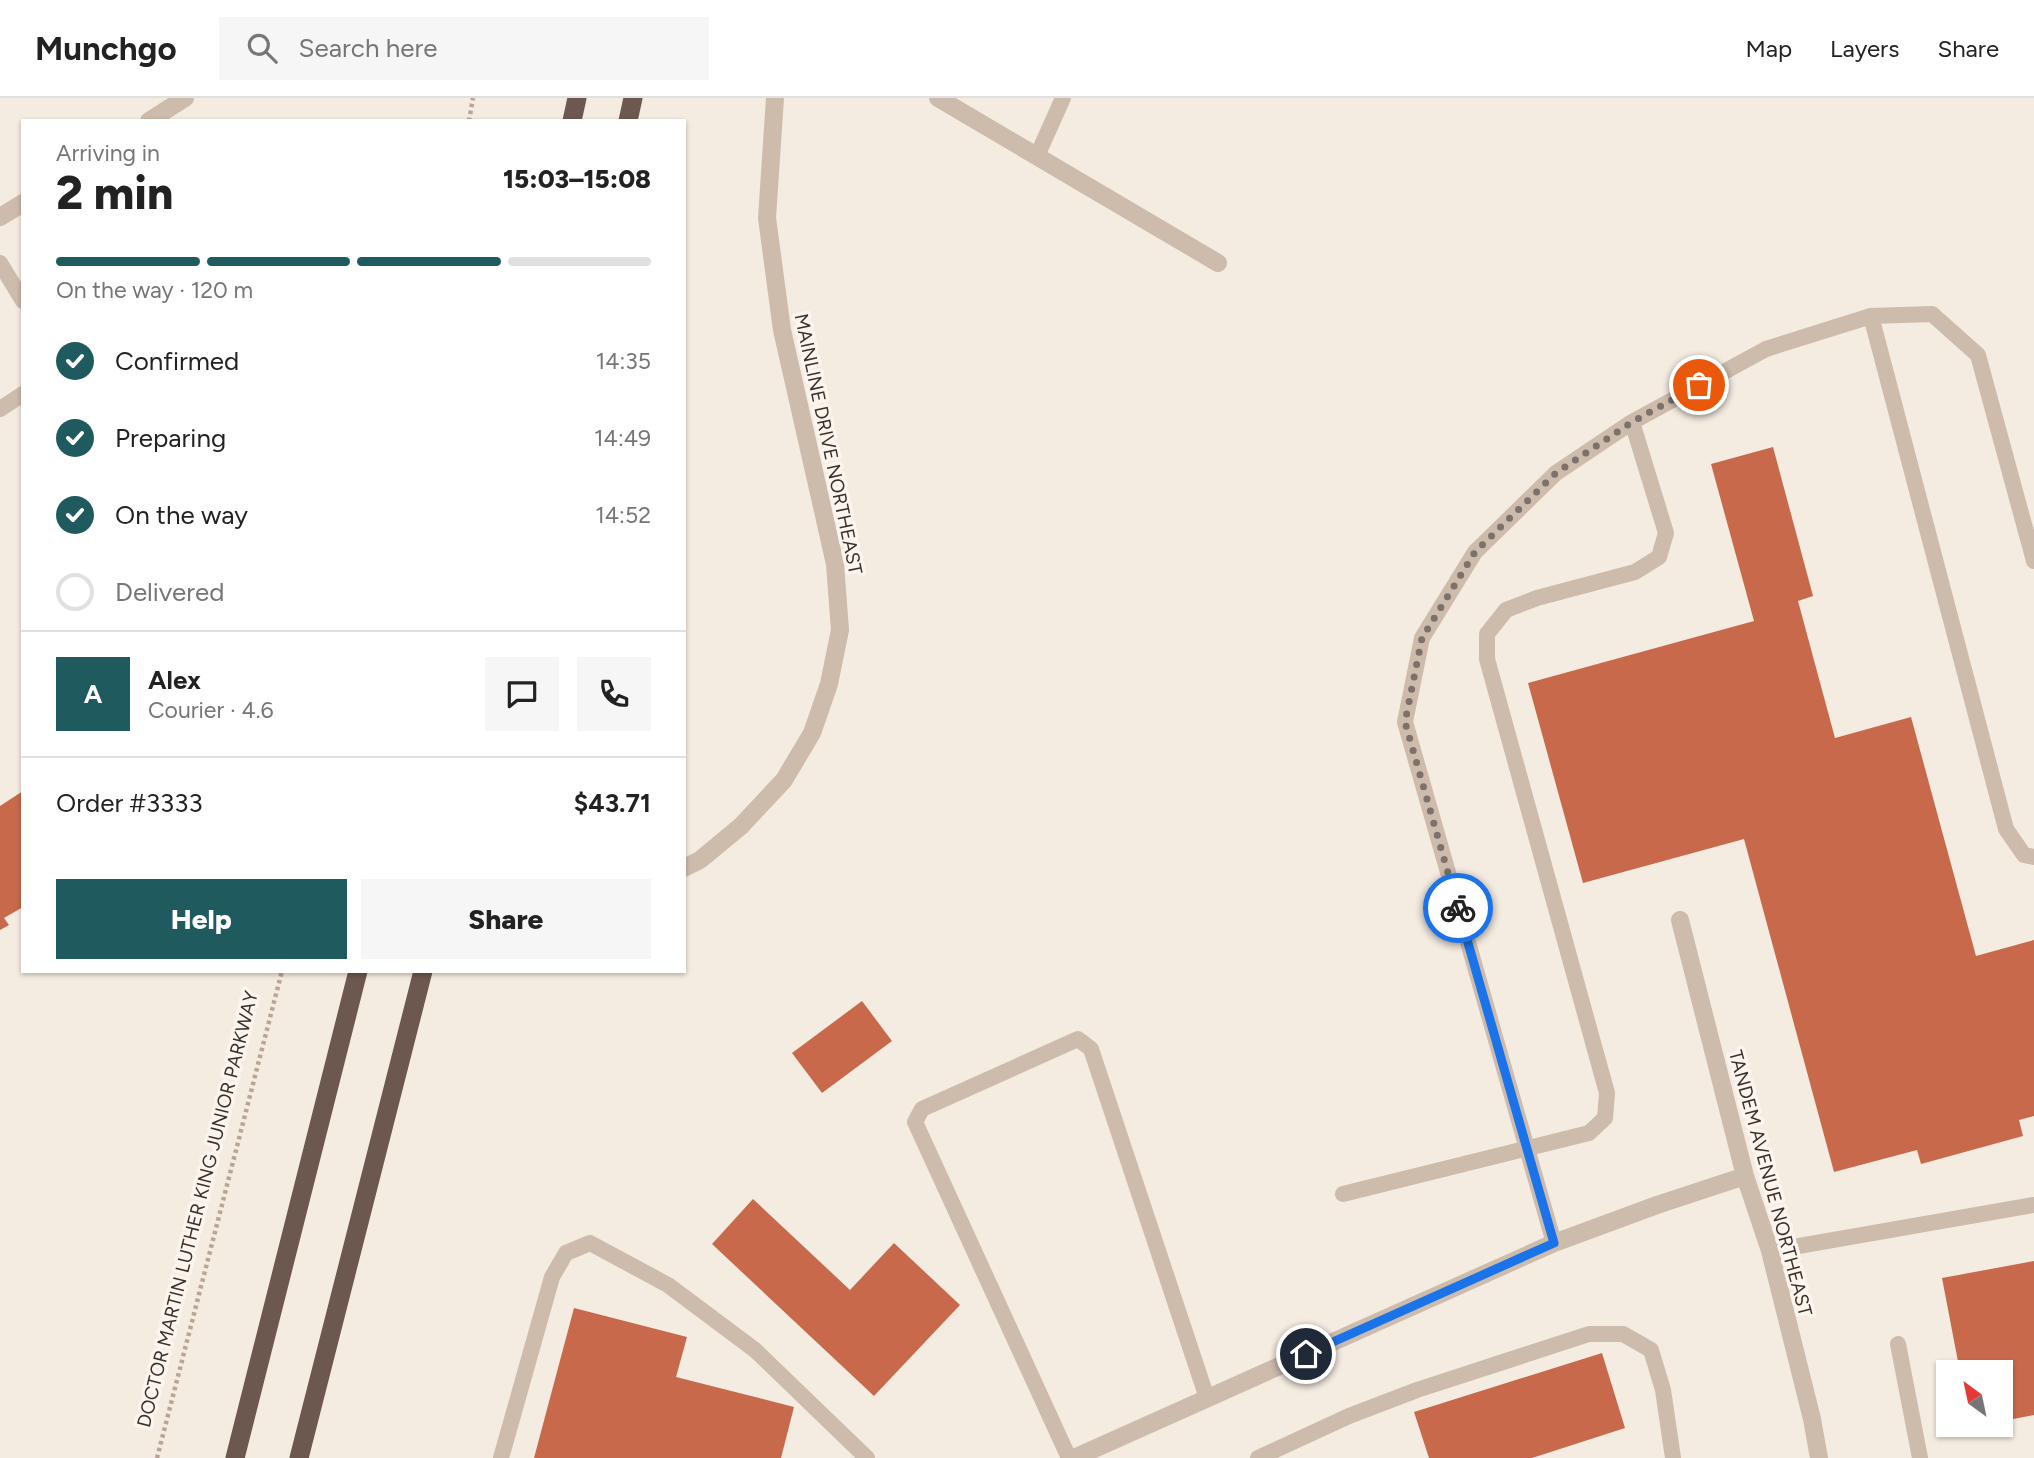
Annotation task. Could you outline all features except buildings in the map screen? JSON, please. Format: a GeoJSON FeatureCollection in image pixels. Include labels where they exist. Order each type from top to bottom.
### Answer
{"type":"FeatureCollection","features":[{"type":"Feature","properties":{"kind":"highway"},"geometry":{"type":"LineString","coordinates":[[572,119],[577,98]]}},
{"type":"Feature","properties":{"kind":"highway"},"geometry":{"type":"LineString","coordinates":[[628,119],[633,98]]}},
{"type":"Feature","properties":{"kind":"highway"},"geometry":{"type":"LineString","coordinates":[[235,1458],[357,973]]}},
{"type":"Feature","properties":{"kind":"highway"},"geometry":{"type":"LineString","coordinates":[[299,1458],[422,973]]}},
{"type":"Feature","properties":{"kind":"street"},"geometry":{"type":"LineString","coordinates":[[152,119],[185,98]]}},
{"type":"Feature","properties":{"kind":"street","name":"MAINLINE DRIVE NORTHEAST"},"geometry":{"type":"LineString","coordinates":[[686,866],[700,860],[741,826],[785,780],[812,733],[829,684],[840,630],[835,564],[782,330],[767,218],[775,98]]}},
{"type":"Feature","properties":{"kind":"street"},"geometry":{"type":"LineString","coordinates":[[938,98],[1218,263]]}},
{"type":"Feature","properties":{"kind":"street"},"geometry":{"type":"LineString","coordinates":[[0,217],[21,203]]}},
{"type":"Feature","properties":{"kind":"street","name":"TANDEM AVENUE NORTHEAST"},"geometry":{"type":"LineString","coordinates":[[1680,920],[1745,1176],[1770,1251],[1812,1419],[1819,1458]]}},
{"type":"Feature","properties":{"kind":"street"},"geometry":{"type":"LineString","coordinates":[[1071,1458],[1554,1243],[1745,1176]]}},
{"type":"Feature","properties":{"kind":"lane"},"geometry":{"type":"LineString","coordinates":[[1037,156],[1063,98]]}},
{"type":"Feature","properties":{"kind":"lane"},"geometry":{"type":"LineString","coordinates":[[0,263],[21,298]]}},
{"type":"Feature","properties":{"kind":"lane"},"geometry":{"type":"LineString","coordinates":[[1554,1243],[1405,722],[1422,638],[1475,552],[1556,473],[1632,422],[1766,349],[1871,316],[1932,314],[1978,355],[2034,561]]}},
{"type":"Feature","properties":{"kind":"lane"},"geometry":{"type":"LineString","coordinates":[[1871,316],[2006,829],[2024,855],[2034,857]]}},
{"type":"Feature","properties":{"kind":"lane"},"geometry":{"type":"LineString","coordinates":[[0,409],[21,395]]}},
{"type":"Feature","properties":{"kind":"lane"},"geometry":{"type":"LineString","coordinates":[[1343,1194],[1589,1133],[1605,1118],[1606,1093],[1486,659],[1487,634],[1506,610],[1537,598],[1634,572],[1659,557],[1666,533],[1632,422]]}},
{"type":"Feature","properties":{"kind":"lane"},"geometry":{"type":"LineString","coordinates":[[1071,1458],[915,1122],[922,1109],[1077,1039],[1091,1049],[1207,1398]]}},
{"type":"Feature","properties":{"kind":"lane"},"geometry":{"type":"LineString","coordinates":[[1770,1251],[2034,1205]]}},
{"type":"Feature","properties":{"kind":"lane"},"geometry":{"type":"LineString","coordinates":[[501,1458],[552,1276],[566,1253],[590,1243],[668,1285],[755,1350],[867,1458]]}},
{"type":"Feature","properties":{"kind":"lane"},"geometry":{"type":"LineString","coordinates":[[1258,1458],[1349,1416],[1417,1390],[1589,1334],[1623,1334],[1651,1350],[1663,1390],[1673,1458]]}},
{"type":"Feature","properties":{"kind":"lane"},"geometry":{"type":"LineString","coordinates":[[1898,1344],[1920,1458]]}},
{"type":"Feature","properties":{"kind":"path"},"geometry":{"type":"LineString","coordinates":[[469,119],[473,98]]}},
{"type":"Feature","properties":{"kind":"path","name":"DOCTOR MARTIN LUTHER KING JUNIOR PARKWAY"},"geometry":{"type":"LineString","coordinates":[[157,1458],[281,973]]}},
{"type":"Feature","properties":{"kind":"way so far"},"geometry":{"type":"LineString","coordinates":[[1458,908],[1405,722],[1422,638],[1475,552],[1556,473],[1632,422],[1699,385]]}},
{"type":"Feature","properties":{"kind":"route"},"geometry":{"type":"LineString","coordinates":[[1306,1354],[1554,1243],[1458,908]]}}]}
